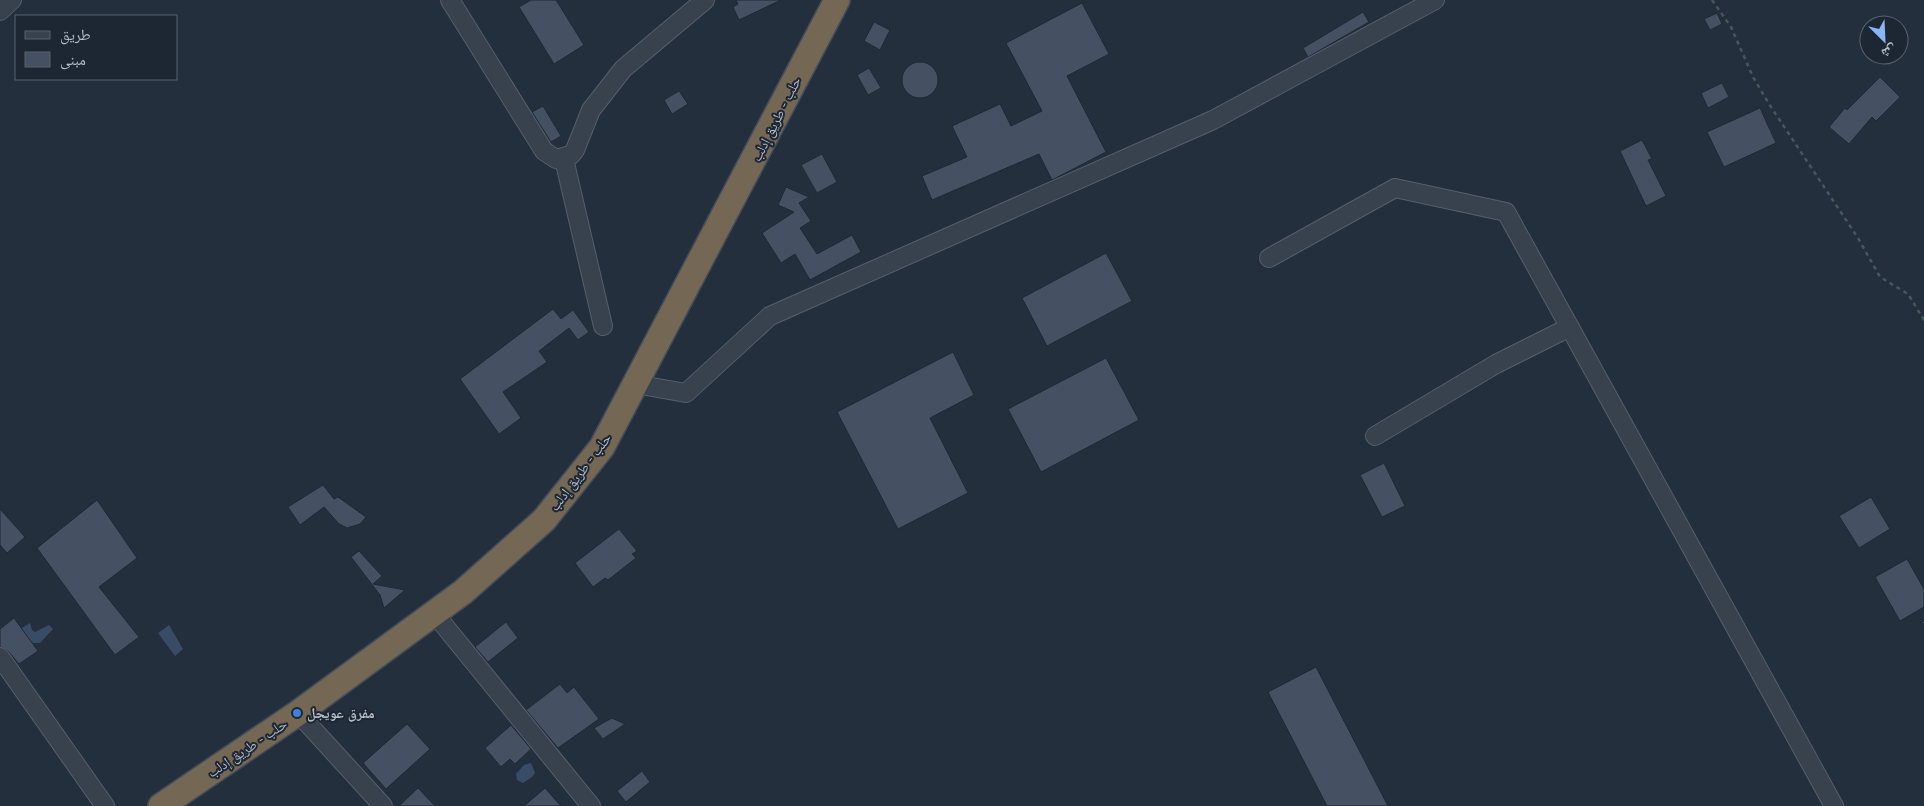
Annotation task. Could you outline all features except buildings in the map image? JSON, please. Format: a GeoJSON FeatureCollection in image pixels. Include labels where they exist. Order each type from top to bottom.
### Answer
{"type":"FeatureCollection","features":[{"type":"Feature","properties":{"kind":"highway","name":"حلب - طريق إدلب"},"geometry":{"type":"LineString","coordinates":[[161,806],[298,713],[464,592],[544,520],[602,447],[837,0]]}},
{"type":"Feature","properties":{"kind":"street"},"geometry":{"type":"LineString","coordinates":[[0,11],[12,0]]}},
{"type":"Feature","properties":{"kind":"street"},"geometry":{"type":"LineString","coordinates":[[450,0],[544,151],[549,156],[564,159],[576,150],[591,110],[611,81],[623,68],[705,0]]}},
{"type":"Feature","properties":{"kind":"street"},"geometry":{"type":"LineString","coordinates":[[636,384],[686,393],[770,316],[1213,120],[1435,0]]}},
{"type":"Feature","properties":{"kind":"street"},"geometry":{"type":"LineString","coordinates":[[564,159],[603,326]]}},
{"type":"Feature","properties":{"kind":"street"},"geometry":{"type":"LineString","coordinates":[[1270,258],[1395,188],[1506,212],[1834,806]]}},
{"type":"Feature","properties":{"kind":"street"},"geometry":{"type":"LineString","coordinates":[[1375,436],[1496,364],[1570,327]]}},
{"type":"Feature","properties":{"kind":"street"},"geometry":{"type":"LineString","coordinates":[[434,613],[591,806]]}},
{"type":"Feature","properties":{"kind":"street"},"geometry":{"type":"LineString","coordinates":[[0,657],[105,806]]}},
{"type":"Feature","properties":{"kind":"street"},"geometry":{"type":"LineString","coordinates":[[298,713],[383,806]]}},
{"type":"Feature","properties":{"kind":"path"},"geometry":{"type":"LineString","coordinates":[[1712,0],[1731,27],[1753,77],[1768,104],[1858,238],[1880,277],[1908,294],[1924,320]]}},
{"type":"Feature","properties":{"kind":"water"},"geometry":{"type":"Polygon","coordinates":[[[30,623],[32,630],[35,632],[49,625],[53,629],[40,643],[29,643],[25,638],[22,628],[30,623]]]}},
{"type":"Feature","properties":{"kind":"water"},"geometry":{"type":"Polygon","coordinates":[[[169,625],[183,649],[175,656],[158,633],[169,625]]]}},
{"type":"Feature","properties":{"kind":"water"},"geometry":{"type":"Polygon","coordinates":[[[531,763],[535,773],[532,777],[523,783],[517,780],[516,774],[524,765],[531,763]]]}},
{"type":"Feature","properties":{"kind":"place","name":"مفرق عويجل"},"geometry":{"type":"Point","coordinates":[297,713]}}]}
